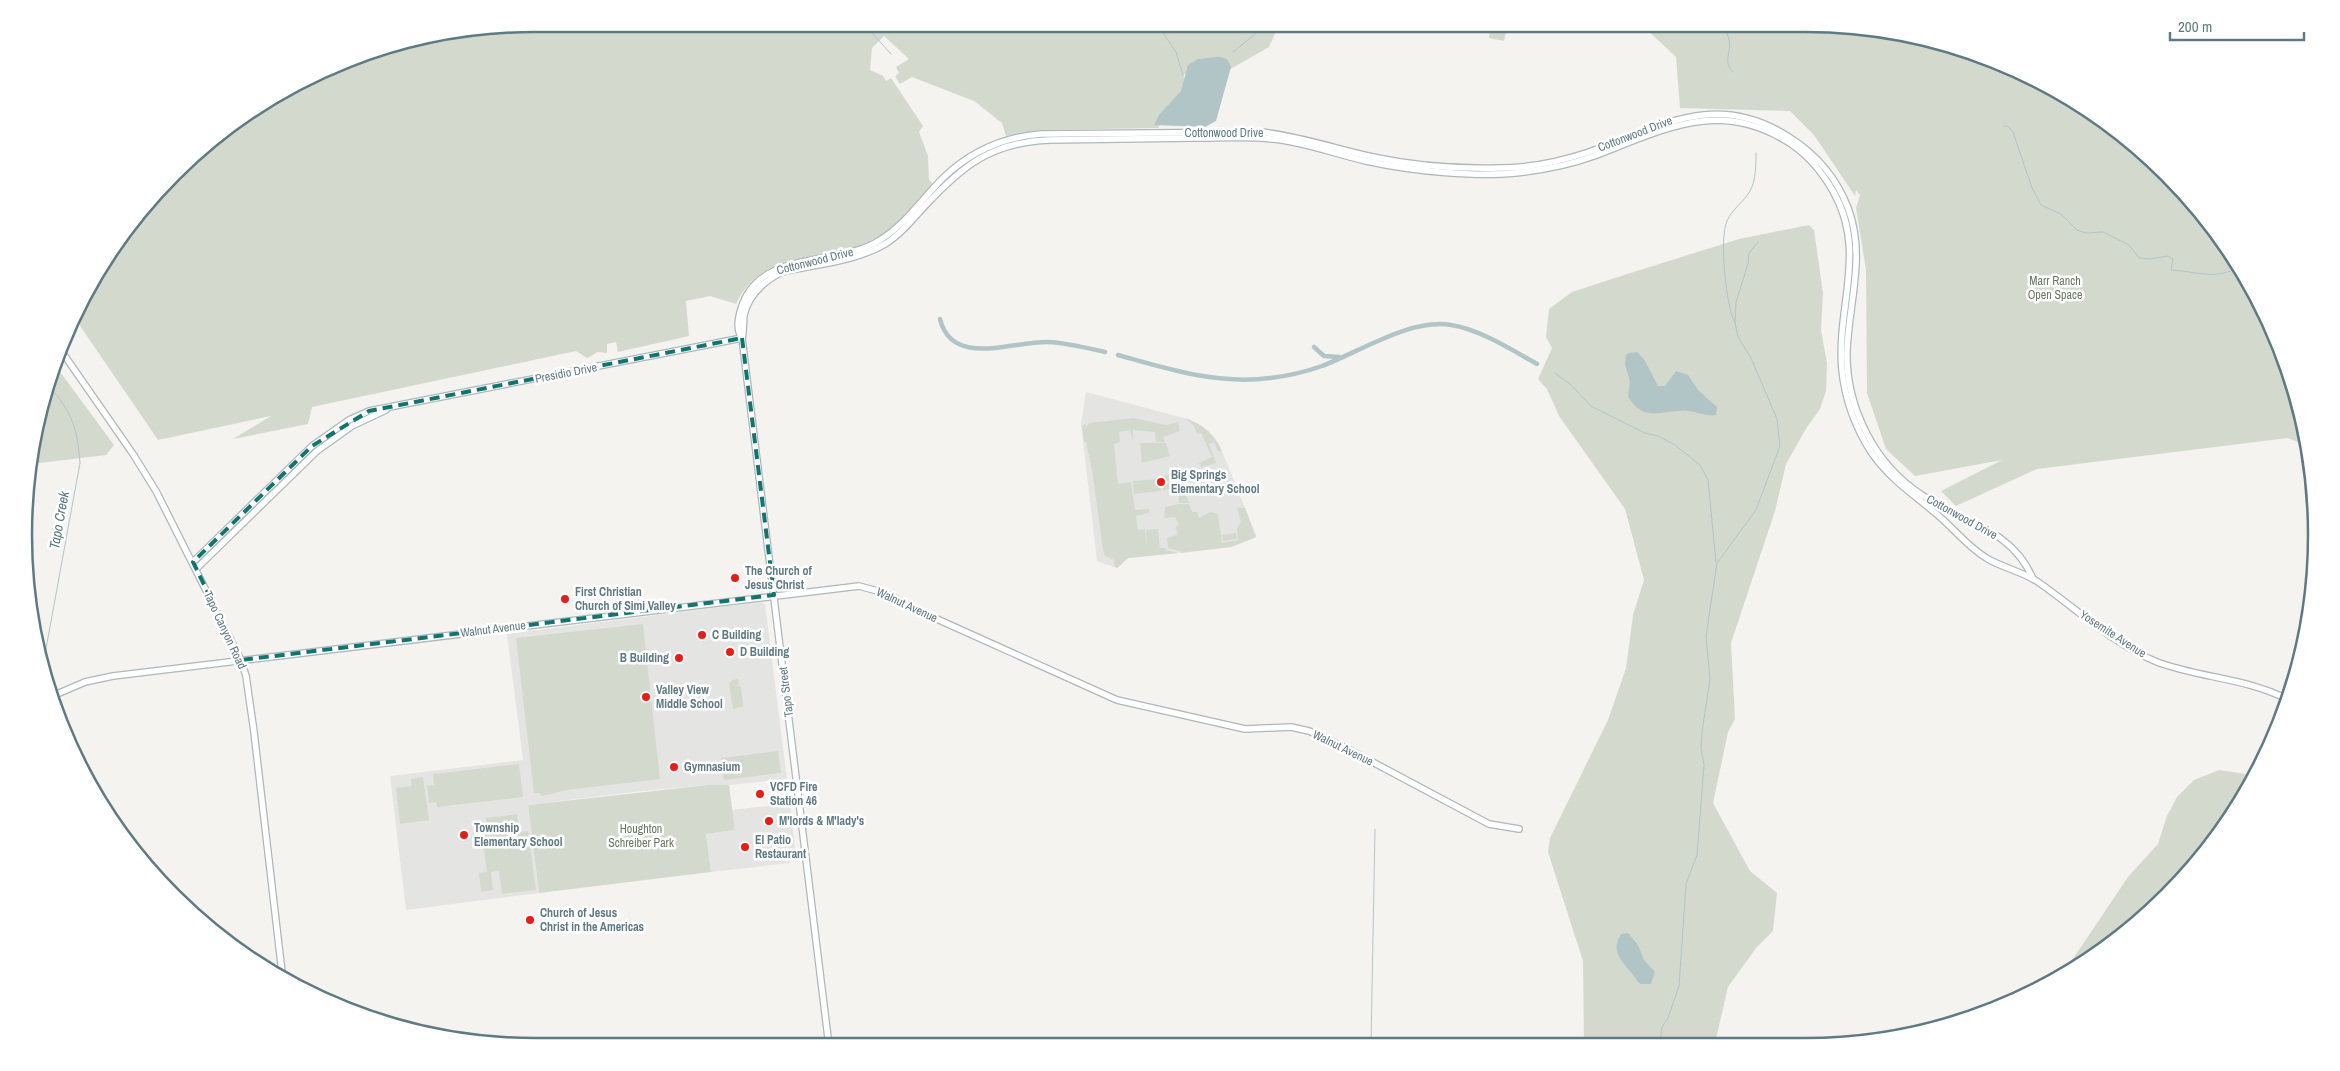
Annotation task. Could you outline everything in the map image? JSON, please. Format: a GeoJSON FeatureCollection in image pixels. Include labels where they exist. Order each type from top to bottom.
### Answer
{"type":"FeatureCollection","features":[{"type":"Feature","properties":{"kind":"street","name":"Cottonwood Drive"},"geometry":{"type":"LineString","coordinates":[[742,338],[738,329],[741,307],[749,292],[764,276],[786,265],[846,254],[872,245],[894,230],[960,163],[980,151],[1013,138],[1042,134],[1261,132],[1287,136],[1395,161],[1477,168],[1512,168],[1562,160],[1677,118],[1710,114],[1741,118],[1779,131],[1806,149],[1832,179],[1848,209],[1855,236],[1857,258],[1847,364],[1854,403],[1864,429],[1878,454],[1890,468],[1922,495],[1970,519],[2001,539],[2029,568],[2034,579]]}},
{"type":"Feature","properties":{"kind":"street","name":"Cottonwood Drive"},"geometry":{"type":"LineString","coordinates":[[742,338],[744,315],[748,304],[756,291],[767,280],[782,272],[857,256],[885,244],[904,228],[964,167],[985,154],[1018,143],[1050,140],[1252,138],[1291,142],[1390,166],[1505,174],[1572,163],[1685,123],[1700,121],[1732,122],[1762,129],[1790,143],[1802,152],[1823,175],[1839,201],[1848,230],[1851,260],[1842,343],[1842,370],[1850,408],[1856,424],[1874,456],[1898,483],[1932,510],[1982,556],[2034,579]]}},
{"type":"Feature","properties":{"kind":"street","name":"Presidio Drive"},"geometry":{"type":"LineString","coordinates":[[193,562],[324,437],[349,420],[369,411],[742,338]]}},
{"type":"Feature","properties":{"kind":"street","name":"Tapo Street"},"geometry":{"type":"LineString","coordinates":[[742,338],[828,1038]]}},
{"type":"Feature","properties":{"kind":"street","name":"Tapo Canyon Road"},"geometry":{"type":"LineString","coordinates":[[66,357],[133,454],[193,562],[241,660],[246,676],[253,723],[283,970]]}},
{"type":"Feature","properties":{"kind":"street","name":"Presidio Drive"},"geometry":{"type":"LineString","coordinates":[[196,569],[317,451],[352,426],[390,408]]}},
{"type":"Feature","properties":{"kind":"street","name":"Yosemite Avenue"},"geometry":{"type":"LineString","coordinates":[[2034,579],[2119,641],[2144,656],[2175,668],[2263,688],[2281,696]]}},
{"type":"Feature","properties":{"kind":"street","name":"Walnut Avenue"},"geometry":{"type":"LineString","coordinates":[[58,694],[96,679],[241,660],[843,587],[874,588],[1117,700],[1245,729],[1291,727],[1309,730],[1489,824],[1519,830]]}},
{"type":"Feature","properties":{"kind":"highlighted area"},"geometry":{"type":"Polygon","coordinates":[[[742,338],[774,595],[241,660],[193,562],[312,446],[369,411],[742,338]]]}},
{"type":"Feature","properties":{"kind":"shaded area"},"geometry":{"type":"Polygon","coordinates":[[[1216,57],[1226,59],[1231,67],[1216,121],[1205,127],[1154,125],[1159,115],[1181,91],[1188,65],[1198,59],[1216,57]]]}},
{"type":"Feature","properties":{"kind":"shaded area"},"geometry":{"type":"Polygon","coordinates":[[[1637,352],[1644,359],[1658,386],[1665,386],[1676,371],[1688,375],[1698,390],[1717,407],[1716,415],[1689,411],[1648,413],[1640,410],[1628,396],[1630,382],[1625,364],[1626,355],[1637,352]]]}},
{"type":"Feature","properties":{"kind":"shaded area","name":"Big Springs Elementary School"},"geometry":{"type":"Polygon","coordinates":[[[1086,392],[1188,419],[1209,431],[1222,451],[1256,535],[1255,538],[1231,547],[1128,558],[1117,568],[1097,561],[1081,424],[1086,392]]]}},
{"type":"Feature","properties":{"kind":"shaded area","name":"Valley View Middle School"},"geometry":{"type":"Polygon","coordinates":[[[761,602],[765,604],[787,779],[642,791],[528,805],[539,893],[406,910],[390,776],[523,760],[507,634],[761,602]]]}},
{"type":"Feature","properties":{"kind":"shaded area"},"geometry":{"type":"Polygon","coordinates":[[[790,803],[796,858],[789,863],[711,872],[706,834],[735,830],[732,810],[790,803]]]}},
{"type":"Feature","properties":{"kind":"shaded area"},"geometry":{"type":"Polygon","coordinates":[[[1628,933],[1638,945],[1644,960],[1655,972],[1651,984],[1641,984],[1638,982],[1618,954],[1617,941],[1621,934],[1628,933]]]}},
{"type":"Feature","properties":{"kind":"green space"},"geometry":{"type":"Polygon","coordinates":[[[536,32],[1276,32],[1269,47],[1220,75],[1184,74],[1185,84],[1158,128],[1041,130],[1006,136],[1002,123],[974,101],[912,77],[900,84],[895,76],[899,73],[896,67],[909,59],[884,36],[872,48],[870,70],[883,76],[886,81],[891,78],[923,126],[919,132],[928,156],[929,180],[933,184],[895,224],[878,237],[850,248],[777,265],[761,274],[747,286],[736,304],[710,296],[686,301],[689,336],[618,352],[616,342],[607,344],[607,353],[598,352],[587,358],[576,351],[312,407],[308,424],[233,439],[271,416],[158,440],[79,324],[100,284],[136,229],[157,204],[204,157],[229,136],[256,117],[313,84],[374,59],[437,42],[470,37],[536,32]]]}},
{"type":"Feature","properties":{"kind":"green space"},"geometry":{"type":"Polygon","coordinates":[[[1490,32],[1506,33],[1504,41],[1489,38],[1490,32]]]}},
{"type":"Feature","properties":{"kind":"green space","name":"Marr Ranch Open Space"},"geometry":{"type":"Polygon","coordinates":[[[1649,32],[1804,32],[1870,37],[1903,42],[1966,59],[2027,84],[2084,117],[2111,136],[2160,180],[2204,229],[2223,256],[2256,313],[2269,343],[2281,374],[2299,443],[2288,438],[2037,469],[1956,506],[1941,491],[2002,460],[1915,476],[1886,449],[1867,393],[1866,270],[1856,208],[1860,195],[1856,190],[1855,196],[1814,135],[1790,111],[1680,108],[1676,57],[1649,32]]]}},
{"type":"Feature","properties":{"kind":"green space"},"geometry":{"type":"Polygon","coordinates":[[[1809,225],[1814,230],[1823,293],[1821,330],[1827,363],[1826,391],[1820,409],[1807,427],[1786,464],[1775,511],[1731,643],[1735,719],[1728,732],[1713,803],[1750,871],[1777,893],[1773,931],[1756,948],[1728,987],[1716,1038],[1584,1038],[1583,961],[1548,852],[1550,838],[1608,720],[1626,668],[1633,615],[1644,580],[1625,509],[1559,416],[1547,389],[1538,379],[1552,348],[1546,337],[1549,309],[1572,292],[1739,239],[1809,225]]]}},
{"type":"Feature","properties":{"kind":"green space"},"geometry":{"type":"Polygon","coordinates":[[[60,372],[114,445],[106,455],[38,463],[42,437],[60,372]]]}},
{"type":"Feature","properties":{"kind":"green space"},"geometry":{"type":"Polygon","coordinates":[[[1134,418],[1166,425],[1178,422],[1180,431],[1163,437],[1165,442],[1156,442],[1155,432],[1133,430],[1133,441],[1130,430],[1119,432],[1120,442],[1114,444],[1118,484],[1131,482],[1135,510],[1149,509],[1149,513],[1136,516],[1138,530],[1145,529],[1147,550],[1146,530],[1158,529],[1160,548],[1179,553],[1128,558],[1117,568],[1115,567],[1114,560],[1105,556],[1103,550],[1092,470],[1086,442],[1084,442],[1082,426],[1085,424],[1086,427],[1089,423],[1134,418]]]}},
{"type":"Feature","properties":{"kind":"green space"},"geometry":{"type":"Polygon","coordinates":[[[1185,418],[1197,423],[1216,440],[1222,451],[1218,452],[1214,442],[1209,444],[1216,463],[1201,467],[1199,463],[1212,457],[1201,433],[1197,434],[1194,426],[1185,418]]]}},
{"type":"Feature","properties":{"kind":"green space"},"geometry":{"type":"Polygon","coordinates":[[[1140,443],[1166,443],[1170,456],[1142,463],[1140,443]]]}},
{"type":"Feature","properties":{"kind":"green space"},"geometry":{"type":"Polygon","coordinates":[[[1183,470],[1185,475],[1162,483],[1161,477],[1183,470]]]}},
{"type":"Feature","properties":{"kind":"green space"},"geometry":{"type":"Polygon","coordinates":[[[1186,477],[1188,482],[1163,490],[1162,485],[1186,477]]]}},
{"type":"Feature","properties":{"kind":"green space"},"geometry":{"type":"Polygon","coordinates":[[[1159,479],[1161,491],[1134,494],[1133,481],[1159,479]]]}},
{"type":"Feature","properties":{"kind":"green space"},"geometry":{"type":"Polygon","coordinates":[[[1183,486],[1189,503],[1179,503],[1178,491],[1183,486]]]}},
{"type":"Feature","properties":{"kind":"green space"},"geometry":{"type":"Polygon","coordinates":[[[1189,504],[1192,512],[1197,512],[1199,518],[1210,512],[1218,514],[1222,543],[1238,540],[1237,528],[1241,522],[1237,508],[1245,508],[1256,537],[1231,547],[1181,553],[1180,551],[1168,548],[1167,538],[1177,535],[1176,526],[1179,525],[1175,517],[1164,518],[1165,507],[1189,504]]]}},
{"type":"Feature","properties":{"kind":"green space"},"geometry":{"type":"Polygon","coordinates":[[[1236,533],[1237,539],[1223,541],[1222,535],[1236,533]]]}},
{"type":"Feature","properties":{"kind":"green space"},"geometry":{"type":"Polygon","coordinates":[[[643,624],[660,779],[567,790],[542,796],[539,793],[534,793],[516,638],[643,624]]]}},
{"type":"Feature","properties":{"kind":"green space"},"geometry":{"type":"Polygon","coordinates":[[[738,679],[739,685],[734,686],[741,686],[743,707],[733,709],[729,684],[732,680],[738,679]]]}},
{"type":"Feature","properties":{"kind":"green space"},"geometry":{"type":"Polygon","coordinates":[[[778,751],[781,773],[724,780],[721,758],[778,751]]]}},
{"type":"Feature","properties":{"kind":"green space"},"geometry":{"type":"Polygon","coordinates":[[[519,764],[523,797],[437,807],[436,802],[429,803],[427,786],[434,785],[433,774],[519,764]]]}},
{"type":"Feature","properties":{"kind":"green space"},"geometry":{"type":"Polygon","coordinates":[[[2219,770],[2247,774],[2223,815],[2183,867],[2136,914],[2111,935],[2071,962],[2128,877],[2158,844],[2167,816],[2177,797],[2194,780],[2219,770]]]}},
{"type":"Feature","properties":{"kind":"green space"},"geometry":{"type":"Polygon","coordinates":[[[423,777],[429,820],[400,824],[396,788],[412,786],[411,779],[423,777]]]}},
{"type":"Feature","properties":{"kind":"green space","name":"Houghton Schreiber Park"},"geometry":{"type":"Polygon","coordinates":[[[708,785],[729,785],[735,830],[706,834],[711,872],[539,893],[528,805],[708,785]]]}},
{"type":"Feature","properties":{"kind":"green space"},"geometry":{"type":"Polygon","coordinates":[[[517,814],[519,832],[528,831],[536,890],[502,894],[499,871],[491,872],[493,890],[481,892],[479,873],[487,872],[482,836],[488,835],[486,818],[517,814]]]}},
{"type":"Feature","properties":{"kind":"waterway"},"geometry":{"type":"LineString","coordinates":[[871,32],[891,54]]}},
{"type":"Feature","properties":{"kind":"waterway"},"geometry":{"type":"LineString","coordinates":[[1162,32],[1176,52],[1183,75]]}},
{"type":"Feature","properties":{"kind":"waterway"},"geometry":{"type":"LineString","coordinates":[[1233,52],[1256,32]]}},
{"type":"Feature","properties":{"kind":"waterway"},"geometry":{"type":"LineString","coordinates":[[1726,32],[1730,44],[1728,64],[1733,72]]}},
{"type":"Feature","properties":{"kind":"waterway"},"geometry":{"type":"LineString","coordinates":[[2004,126],[2007,126],[2013,132],[2032,188],[2041,205],[2061,214],[2077,230],[2086,233],[2103,232],[2129,245],[2139,258],[2150,259],[2168,256],[2173,259],[2171,270],[2206,274],[2222,274],[2232,270]]}},
{"type":"Feature","properties":{"kind":"waterway"},"geometry":{"type":"LineString","coordinates":[[1735,323],[1726,288],[1725,229],[1729,217],[1752,187],[1756,153]]}},
{"type":"Feature","properties":{"kind":"waterway"},"geometry":{"type":"LineString","coordinates":[[1661,1038],[1662,1027],[1668,1018],[1679,986],[1686,884],[1697,855],[1704,765],[1701,749],[1702,732],[1710,679],[1706,636],[1717,563],[1756,510],[1780,446],[1777,419],[1751,358],[1738,337],[1735,323],[1736,302],[1748,264],[1749,253],[1758,242]]}},
{"type":"Feature","properties":{"kind":"waterway"},"geometry":{"type":"LineString","coordinates":[[940,319],[947,334],[957,343],[970,348],[1048,342],[1105,352]]}},
{"type":"Feature","properties":{"kind":"waterway"},"geometry":{"type":"LineString","coordinates":[[1118,355],[1193,374],[1250,380],[1303,372],[1337,360],[1402,331],[1435,324],[1462,327],[1473,331],[1537,364]]}},
{"type":"Feature","properties":{"kind":"waterway"},"geometry":{"type":"LineString","coordinates":[[1314,347],[1324,356],[1339,357]]}},
{"type":"Feature","properties":{"kind":"waterway"},"geometry":{"type":"LineString","coordinates":[[1555,373],[1571,385],[1591,406],[1645,433],[1658,436],[1675,445],[1700,465],[1708,480],[1716,562]]}},
{"type":"Feature","properties":{"kind":"waterway","name":"Tapo Creek"},"geometry":{"type":"LineString","coordinates":[[46,649],[80,463],[75,430],[69,413],[54,392]]}},
{"type":"Feature","properties":{"kind":"waterway"},"geometry":{"type":"LineString","coordinates":[[1371,1038],[1375,829]]}},
{"type":"Feature","properties":{"kind":"place","name":"Big Springs Elementary School"},"geometry":{"type":"Point","coordinates":[1161,482]}},
{"type":"Feature","properties":{"kind":"place","name":"The Church of Jesus Christ"},"geometry":{"type":"Point","coordinates":[735,578]}},
{"type":"Feature","properties":{"kind":"place","name":"First Christian Church of Simi Valley"},"geometry":{"type":"Point","coordinates":[565,599]}},
{"type":"Feature","properties":{"kind":"place","name":"C Building"},"geometry":{"type":"Point","coordinates":[702,635]}},
{"type":"Feature","properties":{"kind":"place","name":"D Building"},"geometry":{"type":"Point","coordinates":[730,652]}},
{"type":"Feature","properties":{"kind":"place","name":"B Building"},"geometry":{"type":"Point","coordinates":[679,658]}},
{"type":"Feature","properties":{"kind":"place","name":"Valley View Middle School"},"geometry":{"type":"Point","coordinates":[646,697]}},
{"type":"Feature","properties":{"kind":"place","name":"Gymnasium"},"geometry":{"type":"Point","coordinates":[674,767]}},
{"type":"Feature","properties":{"kind":"place","name":"VCFD Fire Station 46"},"geometry":{"type":"Point","coordinates":[760,794]}},
{"type":"Feature","properties":{"kind":"place","name":"M'lords & M'lady's"},"geometry":{"type":"Point","coordinates":[769,821]}},
{"type":"Feature","properties":{"kind":"place","name":"Township Elementary School"},"geometry":{"type":"Point","coordinates":[464,835]}},
{"type":"Feature","properties":{"kind":"place","name":"El Patio Restaurant"},"geometry":{"type":"Point","coordinates":[745,847]}},
{"type":"Feature","properties":{"kind":"place","name":"Church of Jesus Christ in the Americas"},"geometry":{"type":"Point","coordinates":[530,920]}}]}
